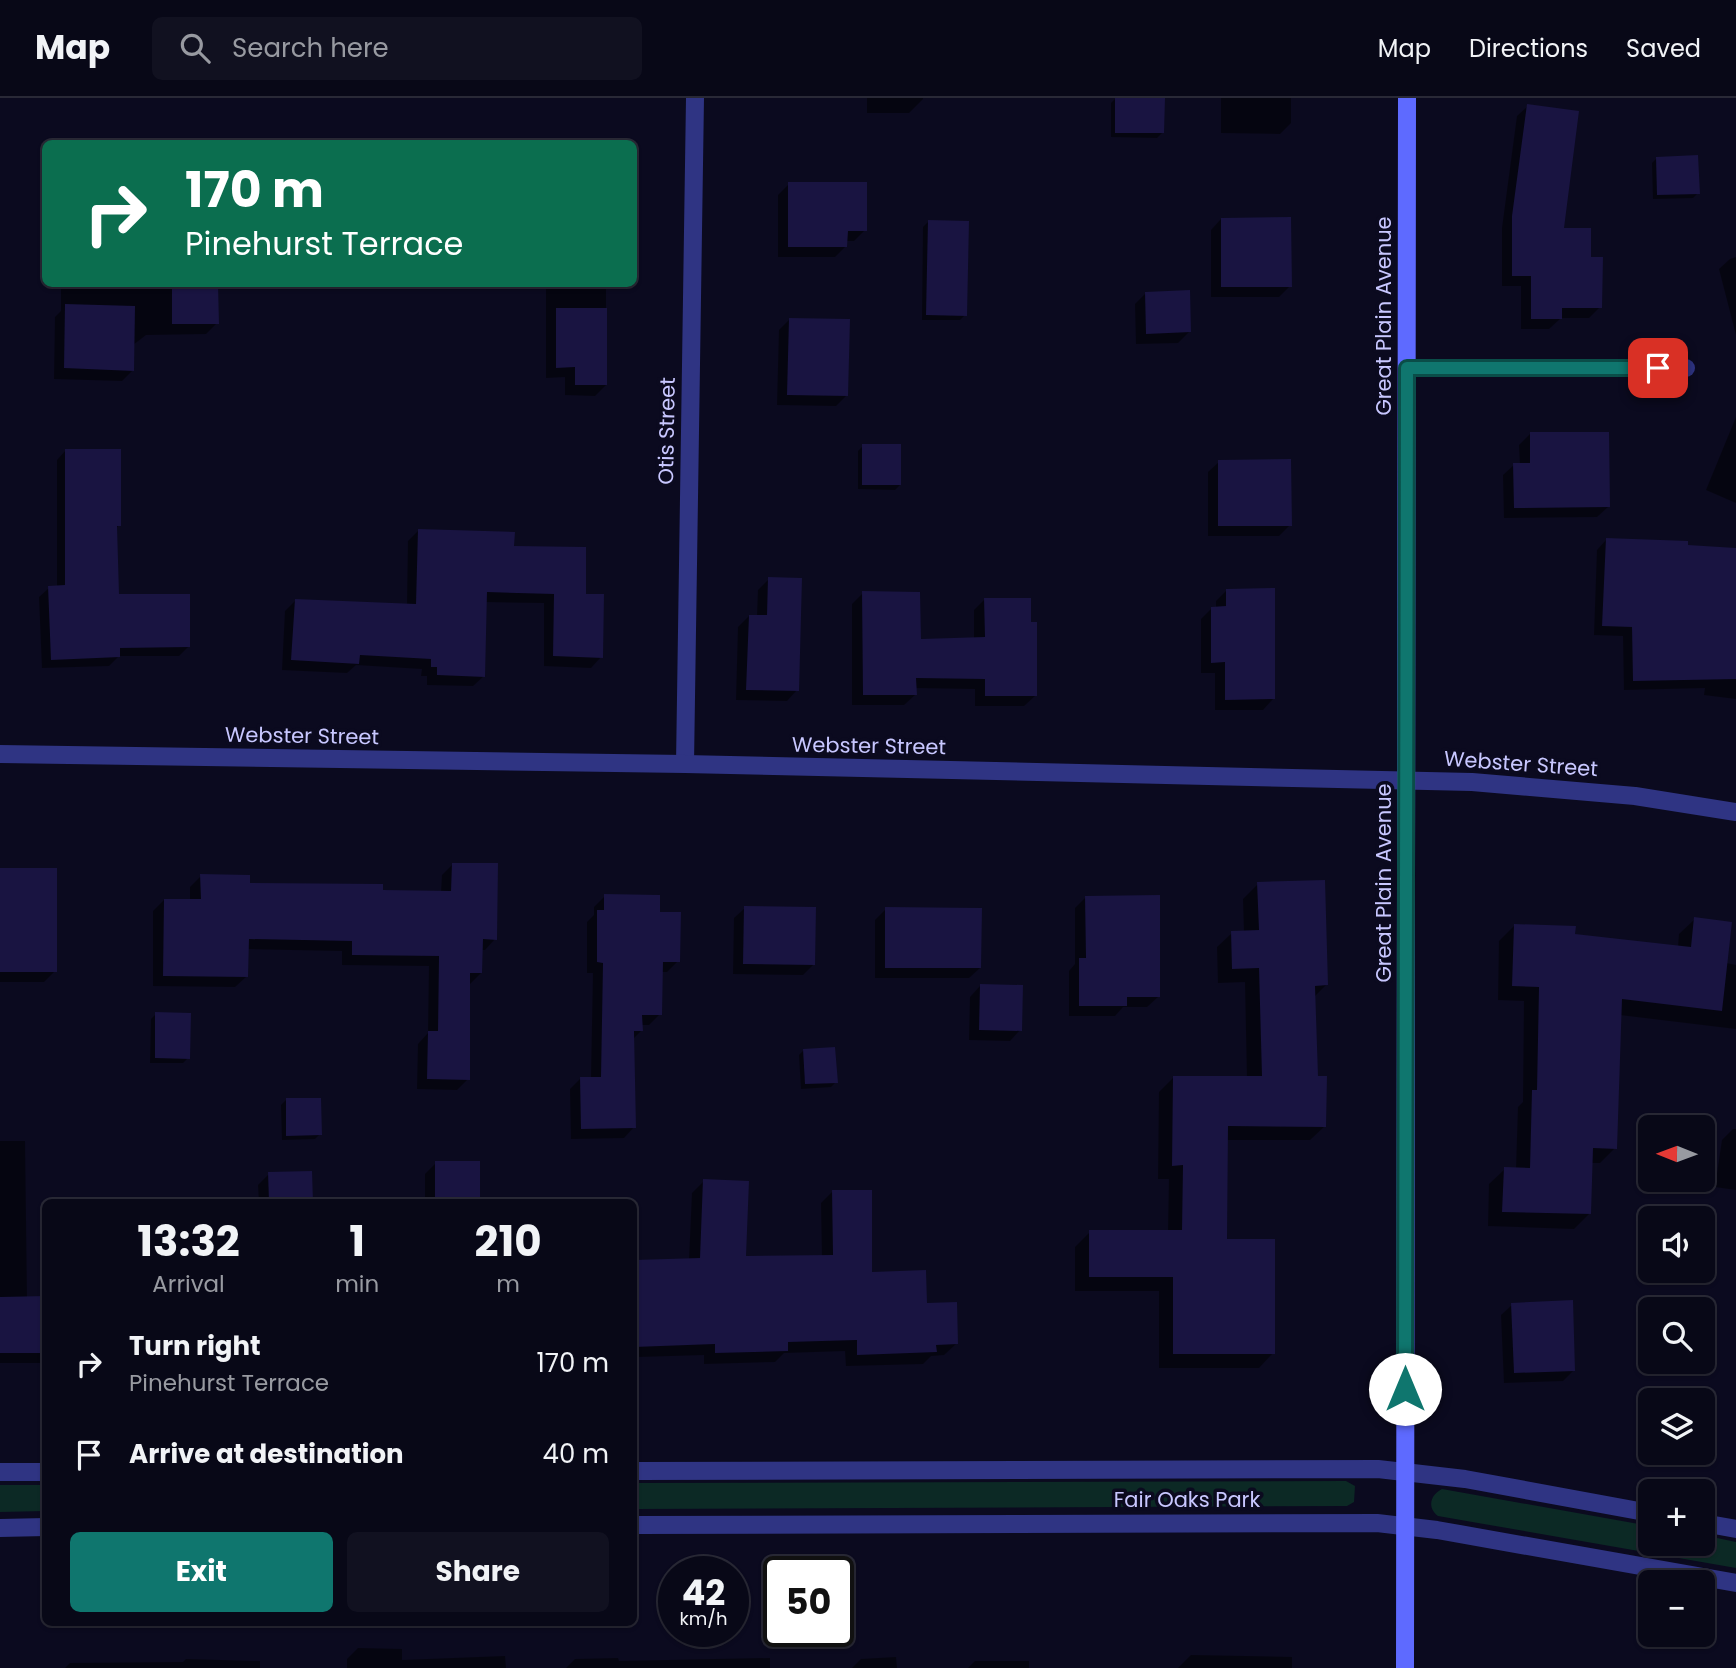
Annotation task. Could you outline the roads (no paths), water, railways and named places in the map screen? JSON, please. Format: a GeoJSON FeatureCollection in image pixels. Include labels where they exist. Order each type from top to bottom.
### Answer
{"type":"FeatureCollection","features":[{"type":"Feature","properties":{"kind":"main road","name":"Great Plain Avenue"},"geometry":{"type":"LineString","coordinates":[[1405,1668],[1407,98]]}},
{"type":"Feature","properties":{"kind":"street","name":"Otis Street"},"geometry":{"type":"LineString","coordinates":[[685,764],[695,98]]}},
{"type":"Feature","properties":{"kind":"street"},"geometry":{"type":"LineString","coordinates":[[1407,368],[1686,368]]}},
{"type":"Feature","properties":{"kind":"street","name":"Webster Street"},"geometry":{"type":"LineString","coordinates":[[0,754],[685,764],[1407,780],[1575,789],[1736,812]]}},
{"type":"Feature","properties":{"kind":"street","name":"Fair Oaks Park"},"geometry":{"type":"LineString","coordinates":[[637,1471],[1351,1468],[1465,1479],[1638,1511]]}},
{"type":"Feature","properties":{"kind":"street"},"geometry":{"type":"LineString","coordinates":[[0,1472],[42,1472]]}},
{"type":"Feature","properties":{"kind":"street","name":"Fair Oaks Park"},"geometry":{"type":"LineString","coordinates":[[637,1525],[1345,1522],[1405,1525],[1736,1583]]}},
{"type":"Feature","properties":{"kind":"street"},"geometry":{"type":"LineString","coordinates":[[1715,1525],[1736,1529]]}},
{"type":"Feature","properties":{"kind":"street"},"geometry":{"type":"LineString","coordinates":[[0,1528],[42,1527]]}}]}
